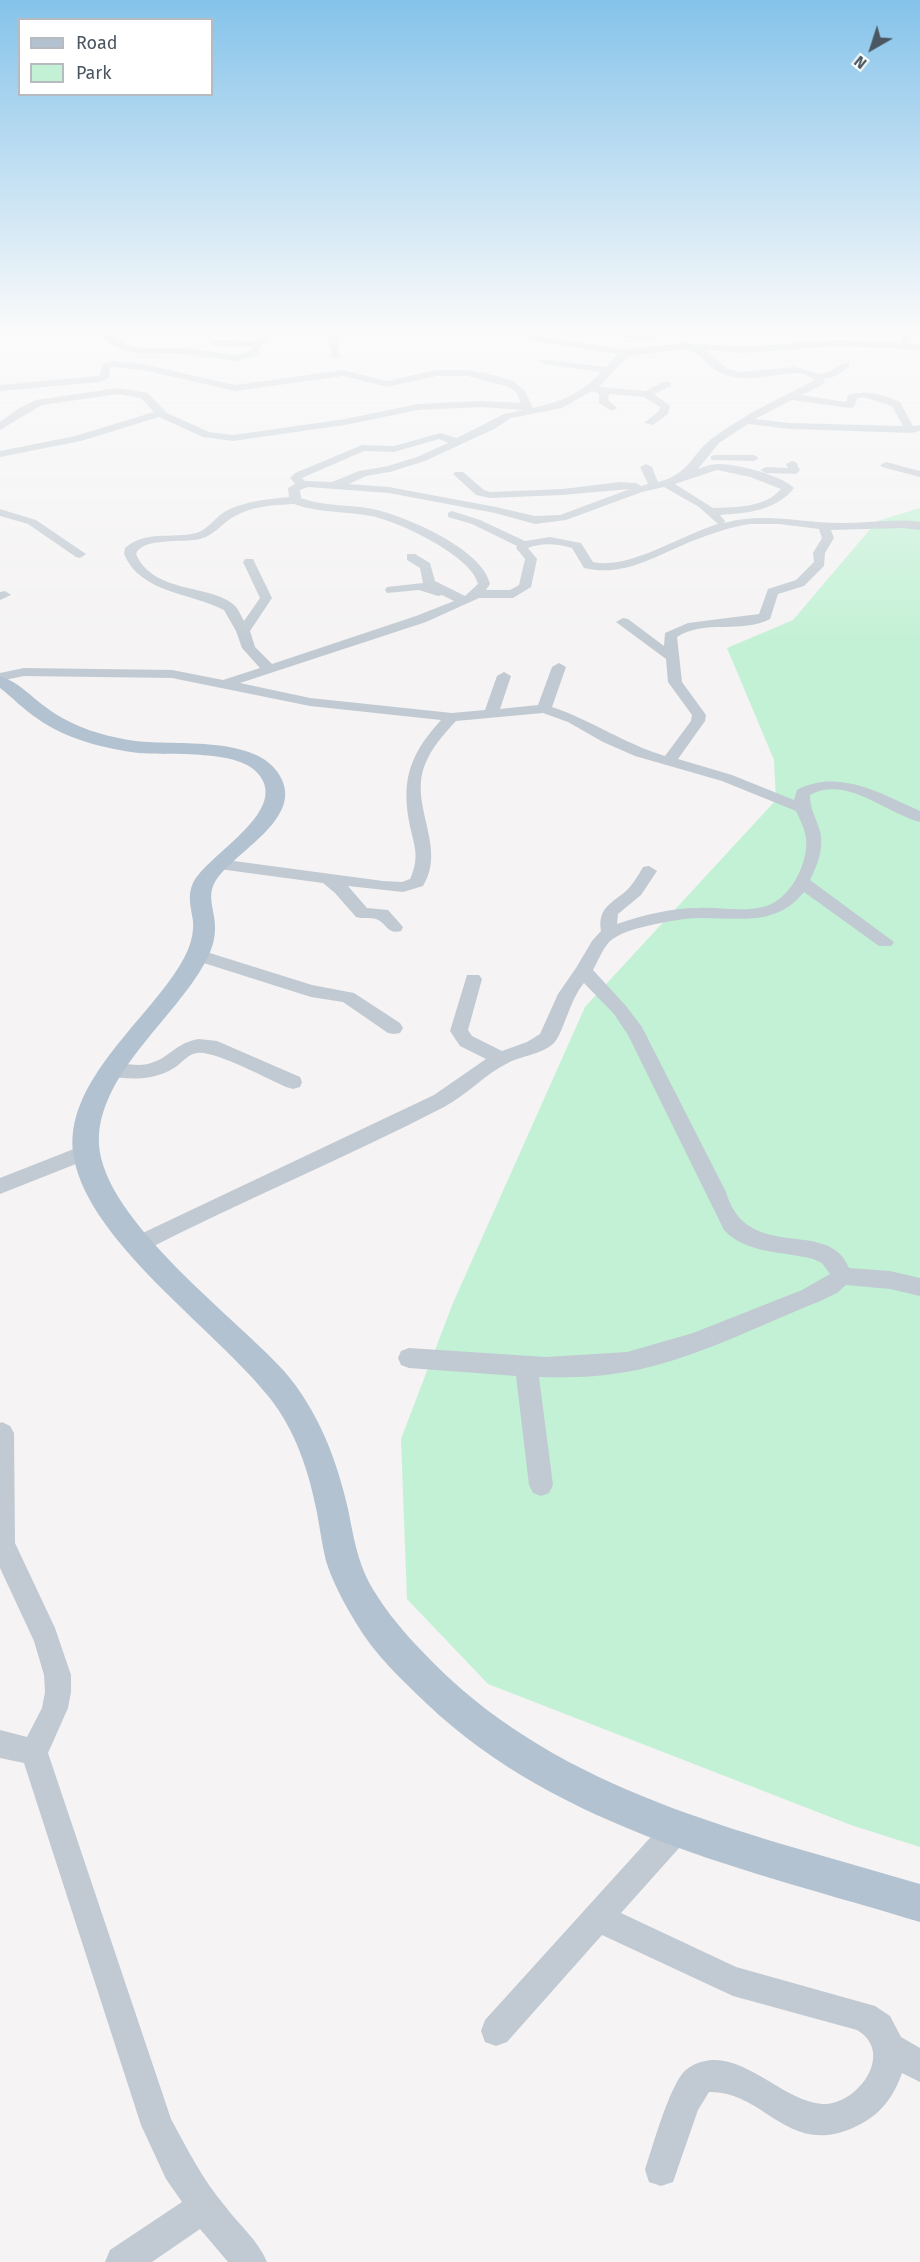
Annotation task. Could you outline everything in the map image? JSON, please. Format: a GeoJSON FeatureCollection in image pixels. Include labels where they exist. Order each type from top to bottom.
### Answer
{"type":"FeatureCollection","features":[{"type":"Feature","properties":{"kind":"main road"},"geometry":{"type":"LineString","coordinates":[[0,679],[48,718],[77,731],[140,747],[227,753],[245,758],[270,773],[275,782],[276,795],[273,807],[254,832],[219,864],[202,884],[199,897],[205,930],[196,955],[179,983],[114,1070],[97,1098],[86,1128],[84,1153],[97,1187],[137,1245],[246,1351],[288,1397],[317,1450],[344,1567],[370,1616],[413,1667],[473,1722],[542,1767],[610,1802],[678,1828],[920,1903]]}},
{"type":"Feature","properties":{"kind":"street"},"geometry":{"type":"LineString","coordinates":[[0,454],[95,434]]}},
{"type":"Feature","properties":{"kind":"street"},"geometry":{"type":"LineString","coordinates":[[204,434],[232,438],[259,434]]}},
{"type":"Feature","properties":{"kind":"street"},"geometry":{"type":"LineString","coordinates":[[335,486],[363,473],[413,462],[475,434]]}},
{"type":"Feature","properties":{"kind":"street"},"geometry":{"type":"LineString","coordinates":[[679,479],[712,444],[728,434]]}},
{"type":"Feature","properties":{"kind":"street"},"geometry":{"type":"LineString","coordinates":[[302,485],[296,478],[299,475],[362,448],[394,449],[440,436],[456,442]]}},
{"type":"Feature","properties":{"kind":"street"},"geometry":{"type":"LineString","coordinates":[[700,459],[754,458]]}},
{"type":"Feature","properties":{"kind":"street"},"geometry":{"type":"LineString","coordinates":[[735,471],[753,469],[790,472],[794,471],[792,464]]}},
{"type":"Feature","properties":{"kind":"street"},"geometry":{"type":"LineString","coordinates":[[886,465],[920,474]]}},
{"type":"Feature","properties":{"kind":"street"},"geometry":{"type":"LineString","coordinates":[[646,467],[655,486]]}},
{"type":"Feature","properties":{"kind":"street"},"geometry":{"type":"LineString","coordinates":[[295,500],[294,488],[302,485],[335,486],[401,492],[542,520],[562,518],[715,467],[782,483],[788,488],[780,498],[753,508],[711,512]]}},
{"type":"Feature","properties":{"kind":"street"},"geometry":{"type":"LineString","coordinates":[[459,474],[480,493],[490,495],[562,492],[620,485],[655,486],[703,505],[723,525]]}},
{"type":"Feature","properties":{"kind":"street"},"geometry":{"type":"LineString","coordinates":[[224,684],[421,620],[464,601],[476,594],[484,584],[478,570],[435,540],[381,514],[312,506],[295,500],[241,508],[224,517],[203,535],[146,541],[135,545],[129,551],[137,565],[160,585],[229,607],[243,631],[249,648],[269,669]]}},
{"type":"Feature","properties":{"kind":"street"},"geometry":{"type":"LineString","coordinates":[[0,512],[32,522],[80,554]]}},
{"type":"Feature","properties":{"kind":"street"},"geometry":{"type":"LineString","coordinates":[[452,515],[476,522],[524,545],[545,541],[573,545],[580,548],[588,565],[592,566],[628,565],[723,525],[769,520],[824,526],[907,524],[920,526]]}},
{"type":"Feature","properties":{"kind":"street"},"geometry":{"type":"LineString","coordinates":[[669,760],[698,721],[699,715],[675,682],[670,636],[676,631],[720,622],[756,620],[765,616],[772,592],[800,583],[820,563],[819,553],[828,538],[824,526]]}},
{"type":"Feature","properties":{"kind":"street"},"geometry":{"type":"LineString","coordinates":[[476,594],[513,594],[525,587],[531,559],[522,548],[524,545]]}},
{"type":"Feature","properties":{"kind":"street"},"geometry":{"type":"LineString","coordinates":[[411,556],[426,566],[429,583],[464,601]]}},
{"type":"Feature","properties":{"kind":"street"},"geometry":{"type":"LineString","coordinates":[[243,631],[266,598],[249,562]]}},
{"type":"Feature","properties":{"kind":"street"},"geometry":{"type":"LineString","coordinates":[[392,590],[420,586],[448,593]]}},
{"type":"Feature","properties":{"kind":"street"},"geometry":{"type":"LineString","coordinates":[[623,622],[637,629],[651,644],[674,658]]}},
{"type":"Feature","properties":{"kind":"street"},"geometry":{"type":"LineString","coordinates":[[544,709],[559,667]]}},
{"type":"Feature","properties":{"kind":"street"},"geometry":{"type":"LineString","coordinates":[[0,679],[24,672],[172,674],[310,702],[452,717],[544,709],[573,719],[624,747],[727,778],[802,808]]}},
{"type":"Feature","properties":{"kind":"street"},"geometry":{"type":"LineString","coordinates":[[491,714],[504,676]]}},
{"type":"Feature","properties":{"kind":"street"},"geometry":{"type":"LineString","coordinates":[[219,864],[403,887],[417,882],[424,867],[425,857],[416,819],[414,783],[416,768],[428,743],[452,717]]}},
{"type":"Feature","properties":{"kind":"street"},"geometry":{"type":"LineString","coordinates":[[137,1245],[202,1212],[367,1137],[441,1100],[501,1058],[534,1047],[548,1038],[563,1000],[584,972],[595,949],[610,933],[686,913],[756,915],[767,912],[793,897],[803,883],[816,847],[813,830],[802,808],[802,793],[813,786],[828,784],[857,790],[920,817]]}},
{"type":"Feature","properties":{"kind":"street"},"geometry":{"type":"LineString","coordinates":[[610,933],[608,920],[611,912],[635,891],[649,871]]}},
{"type":"Feature","properties":{"kind":"street"},"geometry":{"type":"LineString","coordinates":[[327,878],[341,889],[362,913],[382,914],[395,927]]}},
{"type":"Feature","properties":{"kind":"street"},"geometry":{"type":"LineString","coordinates":[[803,883],[885,942]]}},
{"type":"Feature","properties":{"kind":"street"},"geometry":{"type":"LineString","coordinates":[[196,955],[311,991],[348,998],[394,1028]]}},
{"type":"Feature","properties":{"kind":"street"},"geometry":{"type":"LineString","coordinates":[[584,972],[620,1010],[636,1032],[716,1192],[719,1204],[734,1227],[747,1237],[825,1254],[837,1262],[841,1275]]}},
{"type":"Feature","properties":{"kind":"street"},"geometry":{"type":"LineString","coordinates":[[472,979],[459,1031],[466,1041],[501,1058]]}},
{"type":"Feature","properties":{"kind":"street"},"geometry":{"type":"LineString","coordinates":[[114,1070],[155,1070],[185,1047],[196,1045],[210,1046],[293,1082]]}},
{"type":"Feature","properties":{"kind":"street"},"geometry":{"type":"LineString","coordinates":[[0,1186],[84,1153]]}},
{"type":"Feature","properties":{"kind":"street"},"geometry":{"type":"LineString","coordinates":[[841,1275],[879,1278],[920,1287]]}},
{"type":"Feature","properties":{"kind":"street"},"geometry":{"type":"LineString","coordinates":[[409,1358],[589,1367],[629,1361],[675,1348],[792,1302],[832,1285],[841,1275]]}},
{"type":"Feature","properties":{"kind":"street"},"geometry":{"type":"LineString","coordinates":[[526,1365],[542,1485]]}},
{"type":"Feature","properties":{"kind":"street"},"geometry":{"type":"LineString","coordinates":[[2,1433],[2,1540],[9,1562],[56,1664],[58,1693],[50,1720],[34,1752],[157,2124],[178,2167],[205,2206],[250,2262]]}},
{"type":"Feature","properties":{"kind":"street"},"geometry":{"type":"LineString","coordinates":[[0,1744],[34,1752]]}},
{"type":"Feature","properties":{"kind":"street"},"geometry":{"type":"LineString","coordinates":[[496,2031],[678,1828]]}},
{"type":"Feature","properties":{"kind":"street"},"geometry":{"type":"LineString","coordinates":[[599,1918],[733,1981],[864,2017],[879,2027],[887,2046],[888,2067],[881,2086],[867,2104],[836,2120],[814,2120],[791,2112],[769,2097],[732,2080],[709,2077],[697,2081],[688,2096],[661,2170]]}},
{"type":"Feature","properties":{"kind":"street"},"geometry":{"type":"LineString","coordinates":[[887,2046],[920,2066]]}},
{"type":"Feature","properties":{"kind":"street"},"geometry":{"type":"LineString","coordinates":[[122,2262],[205,2206]]}},
{"type":"Feature","properties":{"kind":"green space"},"geometry":{"type":"Polygon","coordinates":[[[920,508],[920,1847],[851,1825],[488,1684],[407,1599],[401,1439],[453,1303],[585,1007],[776,800],[774,760],[727,648],[793,620],[877,521],[920,508]]]}}]}
